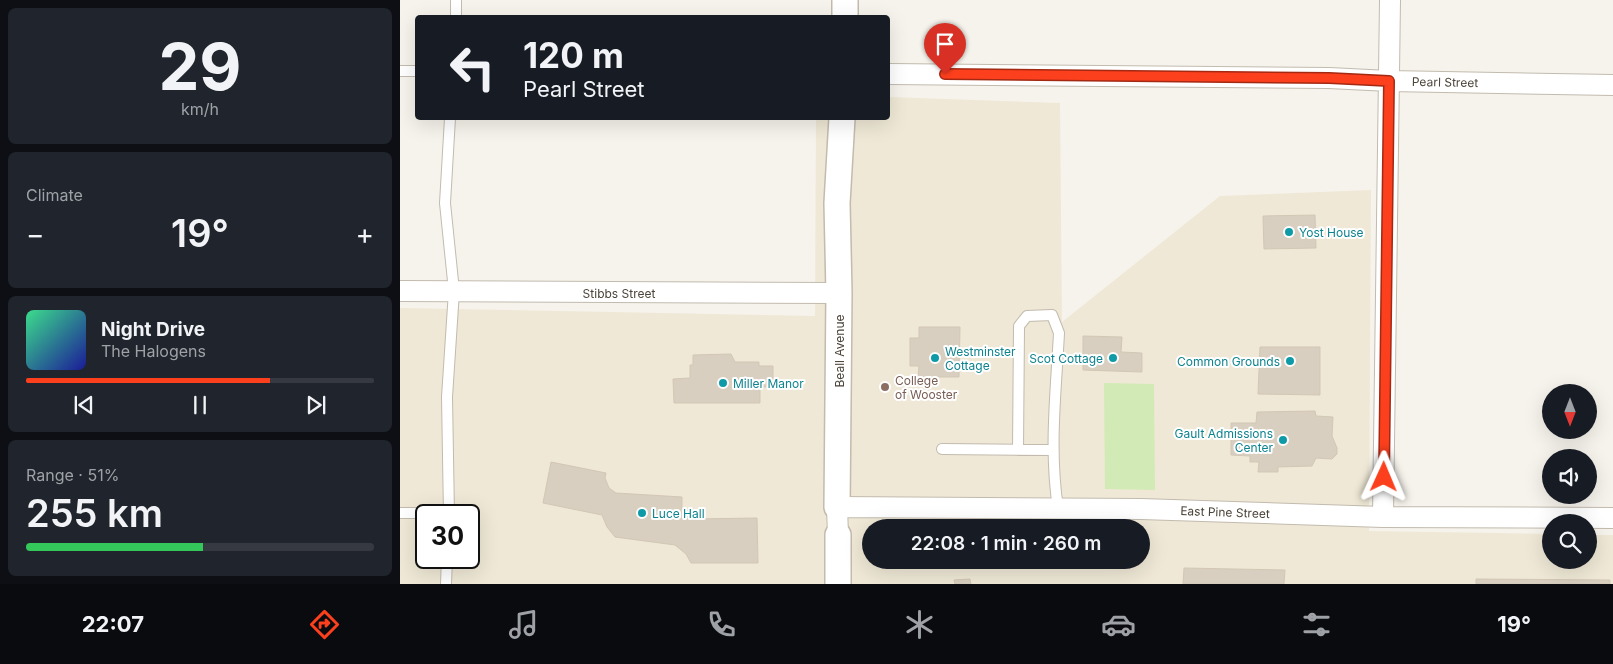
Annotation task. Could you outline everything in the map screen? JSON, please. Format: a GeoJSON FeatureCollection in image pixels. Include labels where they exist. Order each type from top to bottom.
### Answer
{"type":"FeatureCollection","features":[{"type":"Feature","properties":{"kind":"street"},"geometry":{"type":"LineString","coordinates":[[845,0],[845,15]]}},
{"type":"Feature","properties":{"kind":"street"},"geometry":{"type":"LineString","coordinates":[[1383,517],[1390,0]]}},
{"type":"Feature","properties":{"kind":"street","name":"Pearl Street"},"geometry":{"type":"LineString","coordinates":[[890,74],[1329,78],[1389,81],[1613,85]]}},
{"type":"Feature","properties":{"kind":"street","name":"Beall Avenue"},"geometry":{"type":"LineString","coordinates":[[838,584],[839,293],[837,203],[842,120]]}},
{"type":"Feature","properties":{"kind":"street","name":"Stibbs Street"},"geometry":{"type":"LineString","coordinates":[[400,291],[839,293]]}},
{"type":"Feature","properties":{"kind":"street","name":"East Pine Street"},"geometry":{"type":"LineString","coordinates":[[837,508],[1141,509],[1383,517],[1613,518]]}},
{"type":"Feature","properties":{"kind":"lane"},"geometry":{"type":"LineString","coordinates":[[456,0],[456,15]]}},
{"type":"Feature","properties":{"kind":"lane"},"geometry":{"type":"LineString","coordinates":[[400,71],[415,71]]}},
{"type":"Feature","properties":{"kind":"lane"},"geometry":{"type":"LineString","coordinates":[[449,504],[447,397],[454,292],[445,203],[450,120]]}},
{"type":"Feature","properties":{"kind":"lane"},"geometry":{"type":"LineString","coordinates":[[1018,450],[1019,326],[1027,316],[1052,315],[1059,333],[1052,450],[1058,508]]}},
{"type":"Feature","properties":{"kind":"lane"},"geometry":{"type":"LineString","coordinates":[[942,449],[1052,450]]}},
{"type":"Feature","properties":{"kind":"lane"},"geometry":{"type":"LineString","coordinates":[[400,513],[415,513]]}},
{"type":"Feature","properties":{"kind":"lane"},"geometry":{"type":"LineString","coordinates":[[446,584],[447,569]]}},
{"type":"Feature","properties":{"kind":"shaded area","name":"College of Wooster"},"geometry":{"type":"Polygon","coordinates":[[[890,97],[1060,103],[1062,322],[1220,196],[1371,190],[1369,531],[1542,534],[1542,569],[1597,569],[1597,535],[1613,535],[1613,584],[400,584],[400,308],[815,316],[816,120],[890,120],[890,97]]]}},
{"type":"Feature","properties":{"kind":"green space"},"geometry":{"type":"Polygon","coordinates":[[[1104,383],[1154,384],[1155,490],[1105,489],[1104,383]]]}},
{"type":"Feature","properties":{"kind":"building","name":"Yost House"},"geometry":{"type":"Polygon","coordinates":[[[1315,215],[1316,248],[1264,249],[1263,216],[1315,215]]]}},
{"type":"Feature","properties":{"kind":"building","name":"Westminster Cottage"},"geometry":{"type":"Polygon","coordinates":[[[919,327],[960,327],[959,377],[918,377],[919,366],[910,366],[910,338],[919,338],[919,327]]]}},
{"type":"Feature","properties":{"kind":"building","name":"Scot Cottage"},"geometry":{"type":"Polygon","coordinates":[[[1083,336],[1122,337],[1121,352],[1142,353],[1142,372],[1083,370],[1083,336]]]}},
{"type":"Feature","properties":{"kind":"building","name":"Common Grounds"},"geometry":{"type":"Polygon","coordinates":[[[1260,347],[1320,347],[1320,395],[1258,394],[1260,347]]]}},
{"type":"Feature","properties":{"kind":"building","name":"Miller Manor"},"geometry":{"type":"Polygon","coordinates":[[[731,354],[735,362],[759,362],[759,366],[773,366],[773,387],[760,387],[760,403],[674,403],[673,379],[690,378],[690,365],[693,365],[693,355],[731,354]]]}},
{"type":"Feature","properties":{"kind":"building","name":"Gault Admissions Center"},"geometry":{"type":"Polygon","coordinates":[[[1315,411],[1316,416],[1333,417],[1332,436],[1337,448],[1337,454],[1332,459],[1316,458],[1312,466],[1278,467],[1278,472],[1258,472],[1259,462],[1250,462],[1250,456],[1231,455],[1231,423],[1256,423],[1257,412],[1315,411]]]}},
{"type":"Feature","properties":{"kind":"building","name":"Luce Hall"},"geometry":{"type":"Polygon","coordinates":[[[551,462],[606,473],[605,478],[609,488],[616,493],[682,497],[682,509],[689,511],[693,519],[757,518],[758,563],[691,563],[686,554],[675,545],[615,537],[607,527],[602,515],[543,503],[551,462]]]}},
{"type":"Feature","properties":{"kind":"building"},"geometry":{"type":"Polygon","coordinates":[[[1184,568],[1285,570],[1284,584],[1183,584],[1184,568]]]}},
{"type":"Feature","properties":{"kind":"building"},"geometry":{"type":"Polygon","coordinates":[[[970,579],[971,584],[955,584],[954,580],[970,579]]]}},
{"type":"Feature","properties":{"kind":"building"},"geometry":{"type":"Polygon","coordinates":[[[1476,579],[1610,580],[1610,584],[1476,584],[1476,579]]]}},
{"type":"Feature","properties":{"kind":"place","name":"Yost House"},"geometry":{"type":"Point","coordinates":[1289,232]}},
{"type":"Feature","properties":{"kind":"place","name":"Westminster Cottage"},"geometry":{"type":"Point","coordinates":[935,358]}},
{"type":"Feature","properties":{"kind":"place","name":"Scot Cottage"},"geometry":{"type":"Point","coordinates":[1113,358]}},
{"type":"Feature","properties":{"kind":"place","name":"Common Grounds"},"geometry":{"type":"Point","coordinates":[1290,361]}},
{"type":"Feature","properties":{"kind":"place","name":"Miller Manor"},"geometry":{"type":"Point","coordinates":[723,383]}},
{"type":"Feature","properties":{"kind":"place","name":"College of Wooster"},"geometry":{"type":"Point","coordinates":[885,387]}},
{"type":"Feature","properties":{"kind":"place","name":"Gault Admissions Center"},"geometry":{"type":"Point","coordinates":[1283,440]}},
{"type":"Feature","properties":{"kind":"place","name":"Luce Hall"},"geometry":{"type":"Point","coordinates":[642,513]}},
{"type":"Feature","properties":{"kind":"route"},"geometry":{"type":"LineString","coordinates":[[945,74],[1329,78],[1389,81],[1384,477]]}}]}
